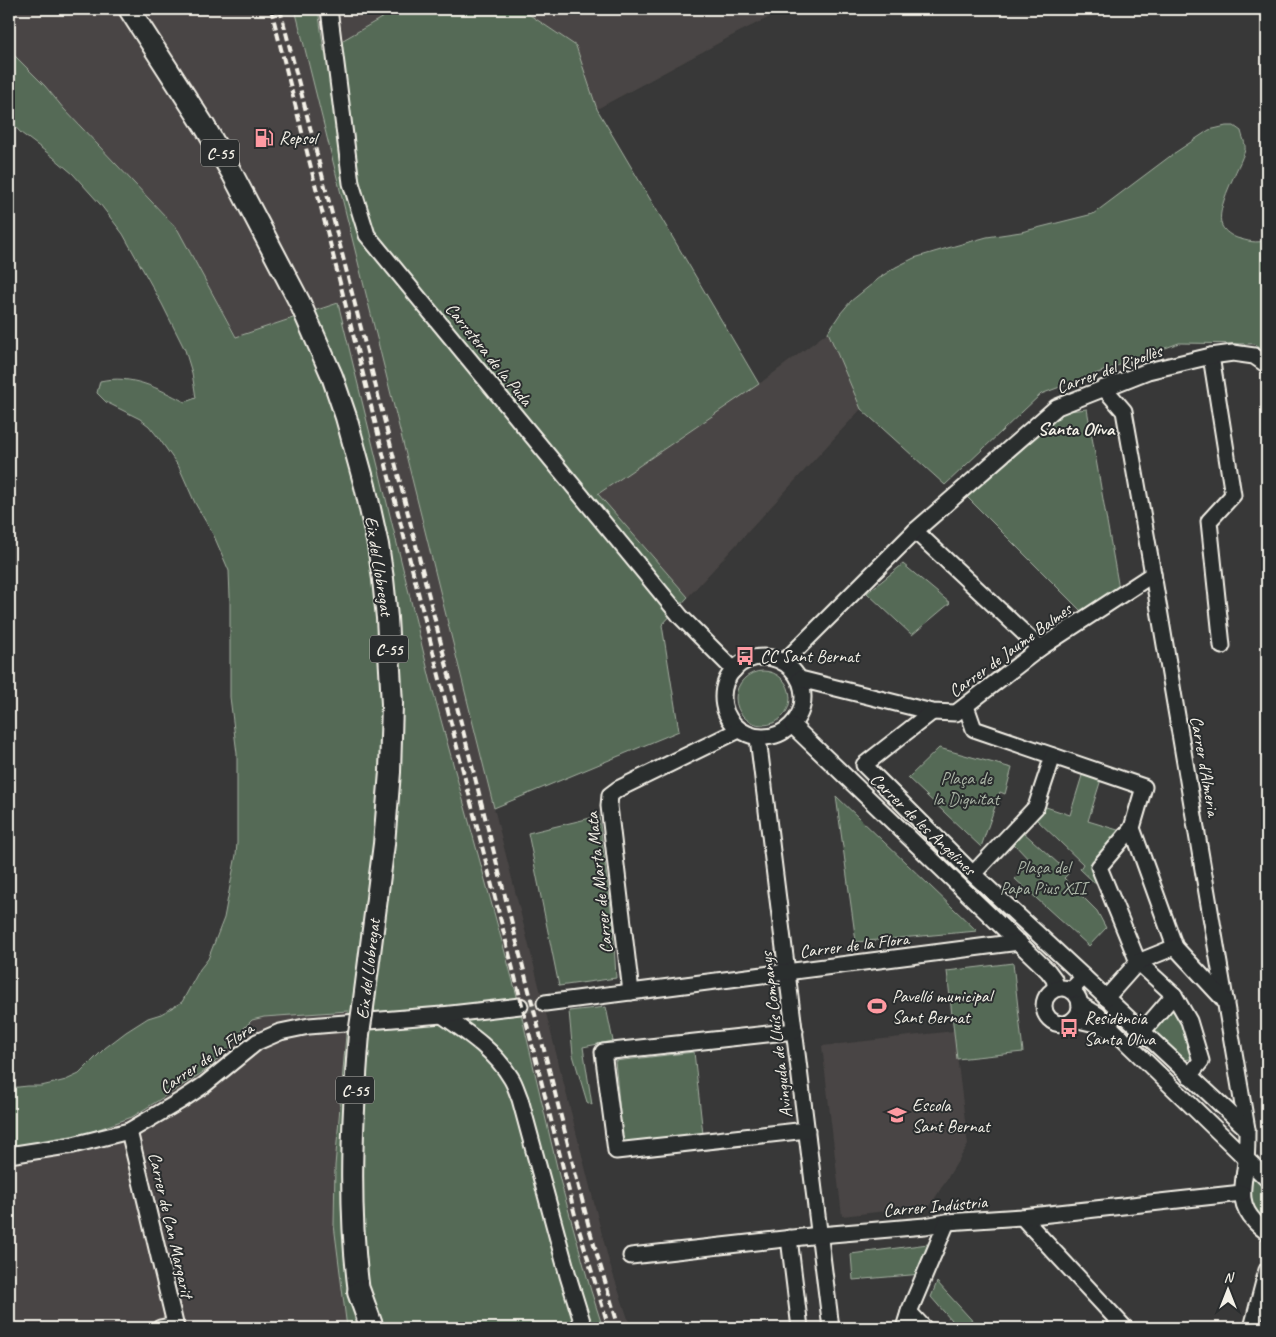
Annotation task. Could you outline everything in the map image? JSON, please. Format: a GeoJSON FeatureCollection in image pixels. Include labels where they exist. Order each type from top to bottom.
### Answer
{"type":"FeatureCollection","features":[{"type":"Feature","properties":{"kind":"highway"},"geometry":{"type":"LineString","coordinates":[[359,1292],[360,1328]]}},
{"type":"Feature","properties":{"kind":"highway"},"geometry":{"type":"LineString","coordinates":[[359,1292],[372,1328]]}},
{"type":"Feature","properties":{"kind":"highway","name":"Eix del Llobregat"},"geometry":{"type":"LineString","coordinates":[[359,1292],[367,1328]]}},
{"type":"Feature","properties":{"kind":"main road","name":"Eix del Llobregat"},"geometry":{"type":"LineString","coordinates":[[129,9],[205,127],[233,175],[300,303],[332,376],[346,418],[365,486],[383,579],[392,704],[390,772],[384,844],[359,1034],[353,1119],[352,1200],[359,1292]]}},
{"type":"Feature","properties":{"kind":"street","name":"Carretera de la Puda"},"geometry":{"type":"LineString","coordinates":[[329,9],[351,183],[366,235],[681,617],[734,670]]}},
{"type":"Feature","properties":{"kind":"street","name":"Carrer del Ripollès"},"geometry":{"type":"LineString","coordinates":[[784,662],[915,531],[1057,407],[1148,371],[1211,356],[1233,353],[1254,356],[1267,365]]}},
{"type":"Feature","properties":{"kind":"street"},"geometry":{"type":"LineString","coordinates":[[1211,356],[1233,495],[1209,521],[1222,646]]}},
{"type":"Feature","properties":{"kind":"street","name":"Carrer d'Almeria"},"geometry":{"type":"LineString","coordinates":[[1104,388],[1124,411],[1153,574],[1247,1129],[1247,1160],[1242,1194]]}},
{"type":"Feature","properties":{"kind":"street"},"geometry":{"type":"LineString","coordinates":[[915,531],[1040,648]]}},
{"type":"Feature","properties":{"kind":"street","name":"Carrer de Jaume Balmes"},"geometry":{"type":"LineString","coordinates":[[864,765],[932,712],[956,713],[1040,648],[1153,574]]}},
{"type":"Feature","properties":{"kind":"street"},"geometry":{"type":"LineString","coordinates":[[758,657],[784,662],[800,679],[804,691],[804,704],[800,716],[783,733],[771,737],[758,738],[739,730],[731,722],[723,701],[723,690],[727,679],[744,661],[758,657]]}},
{"type":"Feature","properties":{"kind":"street"},"geometry":{"type":"LineString","coordinates":[[800,679],[932,712]]}},
{"type":"Feature","properties":{"kind":"street"},"geometry":{"type":"LineString","coordinates":[[966,706],[974,729],[1144,787],[1132,828],[1099,867],[1138,962],[1174,995],[1189,1021],[1201,1061],[1189,1076]]}},
{"type":"Feature","properties":{"kind":"street","name":"Carrer de les Angelines"},"geometry":{"type":"LineString","coordinates":[[792,726],[1019,942],[1064,989]]}},
{"type":"Feature","properties":{"kind":"street","name":"Carrer de Marta Mata"},"geometry":{"type":"LineString","coordinates":[[631,992],[609,806],[610,795],[618,789],[739,730]]}},
{"type":"Feature","properties":{"kind":"street","name":"Avinguda de Lluís Companys"},"geometry":{"type":"LineString","coordinates":[[758,738],[831,1328]]}},
{"type":"Feature","properties":{"kind":"street"},"geometry":{"type":"LineString","coordinates":[[973,874],[1036,807],[1053,756]]}},
{"type":"Feature","properties":{"kind":"street","name":"Carrer de les Angelines"},"geometry":{"type":"LineString","coordinates":[[864,765],[973,874],[1247,1129]]}},
{"type":"Feature","properties":{"kind":"street"},"geometry":{"type":"LineString","coordinates":[[1132,828],[1175,947],[1226,1002]]}},
{"type":"Feature","properties":{"kind":"street","name":"Carrer de la Flora"},"geometry":{"type":"LineString","coordinates":[[545,1003],[1019,942]]}},
{"type":"Feature","properties":{"kind":"street"},"geometry":{"type":"LineString","coordinates":[[1106,998],[1138,962],[1175,947]]}},
{"type":"Feature","properties":{"kind":"street"},"geometry":{"type":"LineString","coordinates":[[1064,989],[1076,994],[1080,1009],[1074,1019],[1067,1023],[1058,1023],[1046,1015],[1045,999],[1048,994],[1064,989],[1084,977]]}},
{"type":"Feature","properties":{"kind":"street"},"geometry":{"type":"LineString","coordinates":[[1142,1032],[1174,995]]}},
{"type":"Feature","properties":{"kind":"street"},"geometry":{"type":"LineString","coordinates":[[1080,1004],[1098,1015],[1267,1179]]}},
{"type":"Feature","properties":{"kind":"street","name":"Carrer de la Flora"},"geometry":{"type":"LineString","coordinates":[[9,1155],[73,1145],[129,1131],[180,1102],[257,1042],[280,1032],[309,1026],[442,1015],[520,1006]]}},
{"type":"Feature","properties":{"kind":"street"},"geometry":{"type":"LineString","coordinates":[[442,1015],[496,1057],[512,1079],[520,1099],[584,1328]]}},
{"type":"Feature","properties":{"kind":"street"},"geometry":{"type":"LineString","coordinates":[[1074,1019],[1095,1024],[1117,1033]]}},
{"type":"Feature","properties":{"kind":"street"},"geometry":{"type":"LineString","coordinates":[[794,1031],[603,1052],[616,1151],[807,1130]]}},
{"type":"Feature","properties":{"kind":"street","name":"Carrer de Can Margarit"},"geometry":{"type":"LineString","coordinates":[[129,1131],[170,1327]]}},
{"type":"Feature","properties":{"kind":"street"},"geometry":{"type":"LineString","coordinates":[[1242,1194],[1244,1205],[1250,1217],[1267,1232]]}},
{"type":"Feature","properties":{"kind":"street","name":"Carrer Indústria"},"geometry":{"type":"LineString","coordinates":[[631,1256],[789,1238],[925,1226],[947,1222],[1022,1217],[1242,1194]]}},
{"type":"Feature","properties":{"kind":"street"},"geometry":{"type":"LineString","coordinates":[[1022,1217],[1125,1328]]}},
{"type":"Feature","properties":{"kind":"street"},"geometry":{"type":"LineString","coordinates":[[904,1328],[947,1222]]}},
{"type":"Feature","properties":{"kind":"street"},"geometry":{"type":"LineString","coordinates":[[789,1238],[800,1328]]}},
{"type":"Feature","properties":{"kind":"street"},"geometry":{"type":"LineString","coordinates":[[1252,1328],[1267,1270]]}},
{"type":"Feature","properties":{"kind":"street"},"geometry":{"type":"LineString","coordinates":[[909,1312],[924,1328]]}},
{"type":"Feature","properties":{"kind":"shaded area"},"geometry":{"type":"Polygon","coordinates":[[[9,9],[295,9],[609,1262],[631,1328],[603,1328],[591,1291],[560,1180],[517,996],[433,691],[338,304],[237,337],[178,230],[64,109],[45,86],[9,50],[9,9]]]}},
{"type":"Feature","properties":{"kind":"shaded area"},"geometry":{"type":"Polygon","coordinates":[[[318,9],[397,9],[324,51],[318,9]]]}},
{"type":"Feature","properties":{"kind":"shaded area"},"geometry":{"type":"Polygon","coordinates":[[[521,9],[786,9],[739,32],[597,109],[576,46],[521,9]]]}},
{"type":"Feature","properties":{"kind":"shaded area"},"geometry":{"type":"Polygon","coordinates":[[[828,332],[861,409],[688,597],[597,494],[759,384],[828,332]]]}},
{"type":"Feature","properties":{"kind":"shaded area"},"geometry":{"type":"Polygon","coordinates":[[[348,1011],[335,1166],[334,1225],[347,1328],[9,1328],[9,1150],[162,1099],[213,1064],[232,1045],[252,1020],[264,1017],[348,1011]]]}},
{"type":"Feature","properties":{"kind":"shaded area","name":"Escola Sant Bernat"},"geometry":{"type":"Polygon","coordinates":[[[954,1031],[968,1145],[930,1206],[842,1216],[822,1046],[954,1031]]]}},
{"type":"Feature","properties":{"kind":"green space"},"geometry":{"type":"Polygon","coordinates":[[[295,9],[318,9],[324,51],[397,9],[521,9],[576,46],[597,109],[759,384],[598,494],[688,597],[662,625],[679,731],[494,808],[295,9]]]}},
{"type":"Feature","properties":{"kind":"green space"},"geometry":{"type":"Polygon","coordinates":[[[9,50],[45,86],[64,109],[178,230],[236,337],[338,303],[433,691],[517,996],[560,1180],[603,1328],[347,1328],[334,1225],[335,1166],[348,1011],[264,1017],[252,1020],[232,1045],[205,1071],[132,1117],[77,1137],[9,1150],[9,1088],[41,1086],[66,1080],[79,1074],[105,1048],[126,1032],[148,1018],[161,1014],[182,1002],[200,969],[208,959],[224,918],[236,855],[237,754],[230,697],[229,571],[214,536],[195,503],[179,467],[158,437],[140,419],[106,402],[97,393],[100,381],[123,379],[144,384],[185,402],[196,398],[192,373],[185,350],[123,234],[100,204],[73,174],[21,133],[9,120],[9,50]]]}},
{"type":"Feature","properties":{"kind":"green space"},"geometry":{"type":"Polygon","coordinates":[[[1234,126],[1241,131],[1245,150],[1224,199],[1220,219],[1223,228],[1235,237],[1252,242],[1267,240],[1267,355],[1254,344],[1179,343],[1041,394],[945,485],[861,409],[828,332],[851,301],[882,276],[914,258],[951,247],[987,237],[1021,232],[1093,214],[1173,154],[1209,130],[1234,126]]]}},
{"type":"Feature","properties":{"kind":"green space"},"geometry":{"type":"Polygon","coordinates":[[[1087,409],[1119,589],[1082,612],[967,497],[1060,412],[1087,409]]]}},
{"type":"Feature","properties":{"kind":"green space"},"geometry":{"type":"Polygon","coordinates":[[[903,564],[950,603],[912,635],[867,593],[903,564]]]}},
{"type":"Feature","properties":{"kind":"green space"},"geometry":{"type":"Polygon","coordinates":[[[758,671],[768,671],[778,675],[786,683],[790,698],[786,713],[778,721],[768,725],[758,725],[748,721],[740,713],[736,703],[736,693],[740,683],[748,675],[758,671]]]}},
{"type":"Feature","properties":{"kind":"green space","name":"Plaça de la Dignitat"},"geometry":{"type":"Polygon","coordinates":[[[939,748],[1012,768],[1005,794],[1000,792],[981,847],[908,778],[939,748]]]}},
{"type":"Feature","properties":{"kind":"green space"},"geometry":{"type":"Polygon","coordinates":[[[1084,769],[1102,776],[1088,821],[1121,831],[1096,867],[1101,889],[1080,869],[1083,864],[1036,819],[1043,806],[1070,815],[1084,769]]]}},
{"type":"Feature","properties":{"kind":"green space"},"geometry":{"type":"Polygon","coordinates":[[[836,796],[977,931],[856,942],[836,796]]]}},
{"type":"Feature","properties":{"kind":"green space"},"geometry":{"type":"Polygon","coordinates":[[[599,816],[613,924],[616,978],[559,986],[528,833],[599,816]]]}},
{"type":"Feature","properties":{"kind":"green space","name":"Plaça del Papa Pius XII"},"geometry":{"type":"Polygon","coordinates":[[[1023,832],[1069,873],[1064,878],[1097,911],[1106,928],[1089,946],[1015,879],[1031,862],[1014,844],[1023,832]]]}},
{"type":"Feature","properties":{"kind":"green space"},"geometry":{"type":"Polygon","coordinates":[[[1013,963],[1023,1052],[957,1059],[947,971],[1013,963]]]}},
{"type":"Feature","properties":{"kind":"green space"},"geometry":{"type":"Polygon","coordinates":[[[606,1007],[613,1041],[583,1047],[592,1105],[587,1102],[573,1055],[569,1011],[606,1007]]]}},
{"type":"Feature","properties":{"kind":"green space"},"geometry":{"type":"Polygon","coordinates":[[[1171,1010],[1178,1012],[1193,1055],[1190,1059],[1184,1060],[1149,1030],[1171,1010]]]}},
{"type":"Feature","properties":{"kind":"green space"},"geometry":{"type":"Polygon","coordinates":[[[694,1052],[703,1134],[623,1143],[615,1061],[694,1052]]]}},
{"type":"Feature","properties":{"kind":"green space"},"geometry":{"type":"Polygon","coordinates":[[[1250,1175],[1267,1190],[1267,1220],[1255,1210],[1250,1201],[1248,1190],[1250,1175]]]}},
{"type":"Feature","properties":{"kind":"green space"},"geometry":{"type":"Polygon","coordinates":[[[928,1244],[922,1274],[853,1280],[851,1254],[928,1244]]]}},
{"type":"Feature","properties":{"kind":"green space"},"geometry":{"type":"Polygon","coordinates":[[[937,1282],[979,1328],[958,1328],[931,1297],[937,1282]]]}},
{"type":"Feature","properties":{"kind":"tunnel"},"geometry":{"type":"LineString","coordinates":[[520,1006],[545,1003]]}},
{"type":"Feature","properties":{"kind":"railway"},"geometry":{"type":"LineString","coordinates":[[271,9],[577,1223],[609,1328]]}},
{"type":"Feature","properties":{"kind":"railway"},"geometry":{"type":"LineString","coordinates":[[280,9],[590,1231],[619,1328]]}},
{"type":"Feature","properties":{"kind":"place","name":"Repsol"},"geometry":{"type":"Point","coordinates":[264,138]}},
{"type":"Feature","properties":{"kind":"place","name":"CC Sant Bernat"},"geometry":{"type":"Point","coordinates":[745,656]}},
{"type":"Feature","properties":{"kind":"place","name":"Pavelló municipal Sant Bernat"},"geometry":{"type":"Point","coordinates":[877,1006]}},
{"type":"Feature","properties":{"kind":"place","name":"Residència Santa Oliva"},"geometry":{"type":"Point","coordinates":[1069,1028]}},
{"type":"Feature","properties":{"kind":"place","name":"Escola Sant Bernat"},"geometry":{"type":"Point","coordinates":[897,1115]}},
{"type":"Feature","properties":{"kind":"district","name":"Santa Oliva"},"geometry":{"type":"Point","coordinates":[1076,428]}}]}
